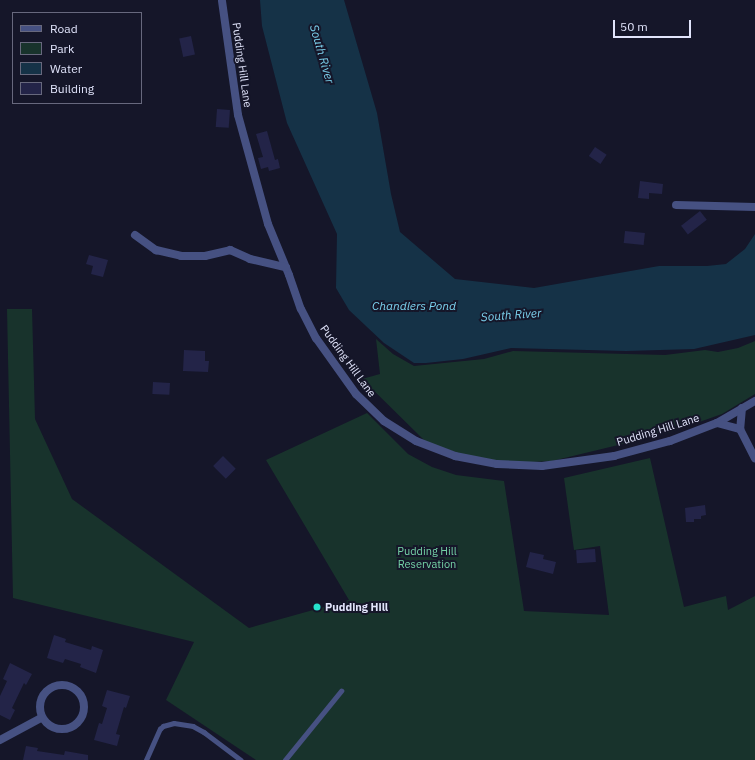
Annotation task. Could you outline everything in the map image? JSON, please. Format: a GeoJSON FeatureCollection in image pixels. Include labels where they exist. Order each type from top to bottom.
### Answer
{"type":"FeatureCollection","features":[{"type":"Feature","properties":{"kind":"street","name":"Pudding Hill Lane"},"geometry":{"type":"LineString","coordinates":[[222,1],[235,97],[242,134],[268,224],[309,326],[356,394],[384,421],[416,441],[435,450],[455,456],[497,464],[556,464],[600,458],[642,449],[717,423],[755,401]]}},
{"type":"Feature","properties":{"kind":"street"},"geometry":{"type":"LineString","coordinates":[[676,205],[755,207]]}},
{"type":"Feature","properties":{"kind":"street"},"geometry":{"type":"LineString","coordinates":[[135,235],[156,250],[181,256],[206,256],[230,250],[250,259],[286,267]]}},
{"type":"Feature","properties":{"kind":"street"},"geometry":{"type":"LineString","coordinates":[[742,408],[740,429],[755,458]]}},
{"type":"Feature","properties":{"kind":"street"},"geometry":{"type":"LineString","coordinates":[[717,423],[740,429]]}},
{"type":"Feature","properties":{"kind":"street"},"geometry":{"type":"LineString","coordinates":[[58,685],[68,685],[77,690],[83,700],[84,712],[78,724],[68,729],[58,730],[48,726],[41,718],[39,712],[40,699],[47,689],[58,685]]}},
{"type":"Feature","properties":{"kind":"street"},"geometry":{"type":"LineString","coordinates":[[0,740],[41,718]]}},
{"type":"Feature","properties":{"kind":"lane"},"geometry":{"type":"LineString","coordinates":[[285,760],[341,691]]}},
{"type":"Feature","properties":{"kind":"lane"},"geometry":{"type":"LineString","coordinates":[[146,760],[160,729],[163,726],[174,723],[193,726],[204,732],[241,760]]}},
{"type":"Feature","properties":{"kind":"green space","name":"Pudding Hill Reservation"},"geometry":{"type":"Polygon","coordinates":[[[7,309],[32,309],[35,419],[72,499],[249,628],[349,600],[266,460],[367,413],[408,454],[432,467],[456,475],[504,481],[524,611],[609,615],[600,546],[574,550],[564,478],[650,458],[684,607],[726,596],[728,610],[755,596],[755,760],[256,760],[166,700],[194,642],[13,598],[7,309]]]}},
{"type":"Feature","properties":{"kind":"green space"},"geometry":{"type":"Polygon","coordinates":[[[376,339],[393,354],[414,366],[484,359],[513,351],[665,355],[705,350],[718,352],[738,348],[755,341],[755,394],[722,414],[668,433],[552,461],[510,463],[464,455],[426,442],[362,379],[380,374],[376,339]]]}},
{"type":"Feature","properties":{"kind":"water","name":"Chandlers Pond"},"geometry":{"type":"Polygon","coordinates":[[[260,0],[344,0],[377,113],[391,194],[400,232],[455,279],[534,288],[659,266],[707,266],[726,264],[745,249],[755,234],[755,335],[694,349],[626,351],[511,348],[463,359],[426,363],[414,363],[384,343],[349,310],[336,288],[337,234],[287,123],[262,26],[260,0]]]}},
{"type":"Feature","properties":{"kind":"building"},"geometry":{"type":"Polygon","coordinates":[[[191,36],[195,55],[183,57],[179,38],[191,36]]]}},
{"type":"Feature","properties":{"kind":"building"},"geometry":{"type":"Polygon","coordinates":[[[217,109],[230,110],[229,128],[216,127],[217,109]]]}},
{"type":"Feature","properties":{"kind":"building"},"geometry":{"type":"Polygon","coordinates":[[[267,131],[275,160],[278,159],[280,168],[269,171],[268,167],[261,169],[258,158],[263,157],[256,134],[267,131]]]}},
{"type":"Feature","properties":{"kind":"building"},"geometry":{"type":"Polygon","coordinates":[[[595,147],[607,155],[600,164],[589,156],[595,147]]]}},
{"type":"Feature","properties":{"kind":"building"},"geometry":{"type":"Polygon","coordinates":[[[640,181],[663,184],[662,194],[649,193],[649,199],[638,198],[640,181]]]}},
{"type":"Feature","properties":{"kind":"building"},"geometry":{"type":"Polygon","coordinates":[[[700,211],[707,220],[688,234],[681,226],[700,211]]]}},
{"type":"Feature","properties":{"kind":"building"},"geometry":{"type":"Polygon","coordinates":[[[625,231],[645,233],[644,245],[624,243],[625,231]]]}},
{"type":"Feature","properties":{"kind":"building"},"geometry":{"type":"Polygon","coordinates":[[[89,255],[108,260],[103,277],[91,274],[93,266],[86,264],[89,255]]]}},
{"type":"Feature","properties":{"kind":"building"},"geometry":{"type":"Polygon","coordinates":[[[184,350],[205,351],[205,361],[209,361],[208,372],[183,371],[184,350]]]}},
{"type":"Feature","properties":{"kind":"building"},"geometry":{"type":"Polygon","coordinates":[[[153,382],[170,383],[169,395],[152,394],[153,382]]]}},
{"type":"Feature","properties":{"kind":"building"},"geometry":{"type":"Polygon","coordinates":[[[223,456],[236,469],[226,479],[213,466],[223,456]]]}},
{"type":"Feature","properties":{"kind":"building"},"geometry":{"type":"Polygon","coordinates":[[[705,505],[706,515],[701,516],[701,519],[694,519],[694,522],[686,522],[685,508],[705,505]]]}},
{"type":"Feature","properties":{"kind":"building"},"geometry":{"type":"Polygon","coordinates":[[[595,549],[596,562],[577,563],[576,550],[595,549]]]}},
{"type":"Feature","properties":{"kind":"building"},"geometry":{"type":"Polygon","coordinates":[[[530,552],[544,555],[543,559],[556,562],[553,574],[526,567],[530,552]]]}},
{"type":"Feature","properties":{"kind":"building"},"geometry":{"type":"Polygon","coordinates":[[[54,635],[66,639],[65,642],[91,650],[92,646],[103,650],[96,673],[80,667],[81,664],[65,659],[63,663],[47,658],[54,635]]]}},
{"type":"Feature","properties":{"kind":"building"},"geometry":{"type":"Polygon","coordinates":[[[10,663],[32,674],[26,685],[24,683],[12,708],[15,710],[10,720],[0,715],[0,696],[7,681],[3,679],[10,663]]]}},
{"type":"Feature","properties":{"kind":"building"},"geometry":{"type":"Polygon","coordinates":[[[107,690],[130,696],[126,708],[124,707],[116,734],[120,735],[117,746],[94,740],[99,723],[102,724],[107,708],[102,706],[107,690]]]}},
{"type":"Feature","properties":{"kind":"building"},"geometry":{"type":"Polygon","coordinates":[[[26,746],[38,748],[37,751],[64,755],[65,751],[88,755],[88,760],[23,760],[26,746]]]}},
{"type":"Feature","properties":{"kind":"place","name":"Pudding Hill"},"geometry":{"type":"Point","coordinates":[317,607]}},
{"type":"Feature","properties":{"kind":"water label","name":"South River"},"geometry":{"type":"Point","coordinates":[322,54]}},
{"type":"Feature","properties":{"kind":"water label","name":"South River"},"geometry":{"type":"Point","coordinates":[511,315]}}]}
